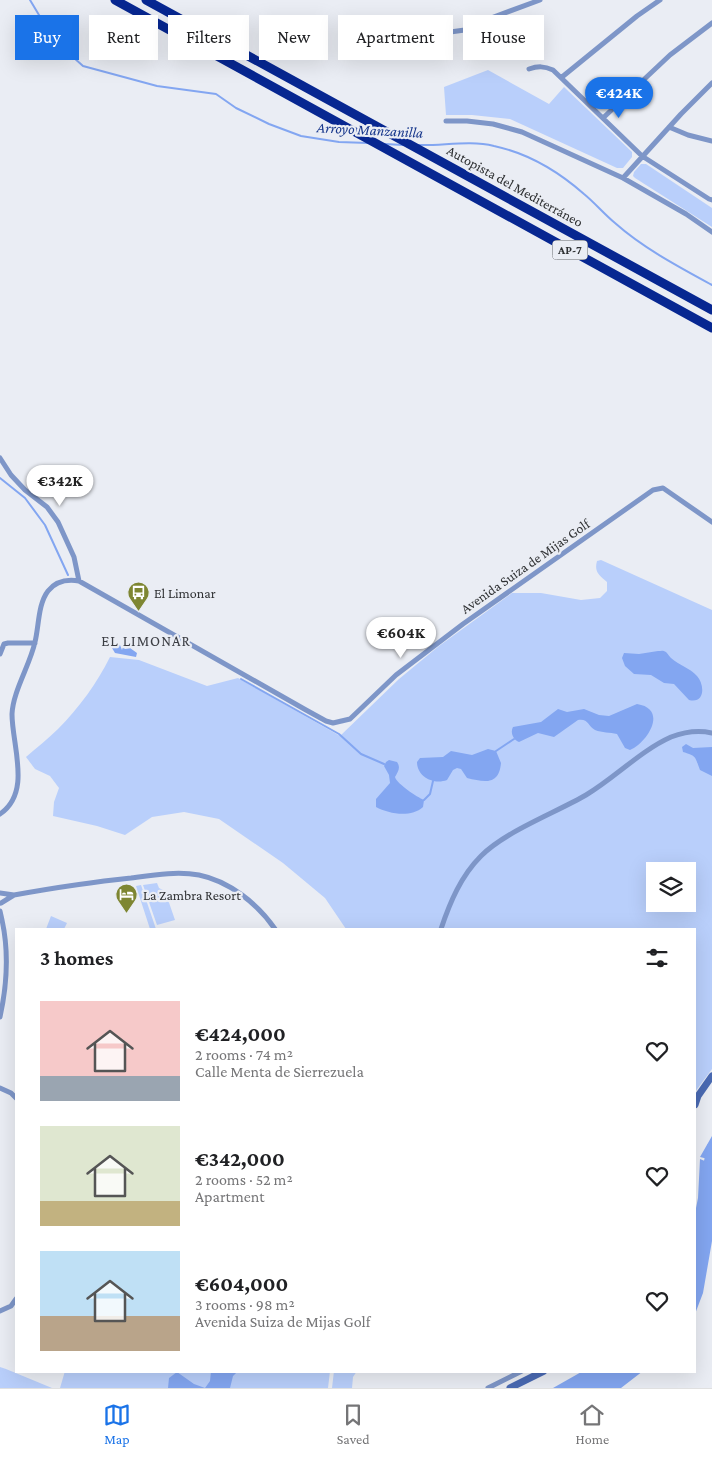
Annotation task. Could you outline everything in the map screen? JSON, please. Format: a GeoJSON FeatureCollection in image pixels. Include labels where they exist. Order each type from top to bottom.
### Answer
{"type":"FeatureCollection","features":[{"type":"Feature","properties":{"kind":"highway","name":"AP-7"},"geometry":{"type":"LineString","coordinates":[[114,0],[712,328]]}},
{"type":"Feature","properties":{"kind":"highway","name":"Autopista del Mediterráneo"},"geometry":{"type":"LineString","coordinates":[[146,0],[712,310]]}},
{"type":"Feature","properties":{"kind":"street"},"geometry":{"type":"LineString","coordinates":[[453,32],[472,29],[491,18],[540,0]]}},
{"type":"Feature","properties":{"kind":"street"},"geometry":{"type":"LineString","coordinates":[[562,77],[637,16],[660,0]]}},
{"type":"Feature","properties":{"kind":"street"},"geometry":{"type":"LineString","coordinates":[[603,118],[670,55],[712,23]]}},
{"type":"Feature","properties":{"kind":"street"},"geometry":{"type":"LineString","coordinates":[[529,69],[536,66],[544,66],[562,77],[642,156],[709,200],[712,200]]}},
{"type":"Feature","properties":{"kind":"street"},"geometry":{"type":"LineString","coordinates":[[623,178],[669,127],[712,84]]}},
{"type":"Feature","properties":{"kind":"street"},"geometry":{"type":"LineString","coordinates":[[446,121],[467,121],[509,127],[522,132],[623,178],[686,214],[712,232]]}},
{"type":"Feature","properties":{"kind":"street"},"geometry":{"type":"LineString","coordinates":[[669,127],[688,135],[712,141]]}},
{"type":"Feature","properties":{"kind":"street"},"geometry":{"type":"LineString","coordinates":[[0,458],[11,475],[25,490],[47,507],[58,522],[74,557],[79,580]]}},
{"type":"Feature","properties":{"kind":"street","name":"Avenida Suiza de Mijas Golf"},"geometry":{"type":"LineString","coordinates":[[35,643],[43,599],[48,591],[57,583],[79,580],[306,710],[333,723],[350,718],[396,675],[463,624],[653,490],[663,488],[712,522]]}},
{"type":"Feature","properties":{"kind":"street"},"geometry":{"type":"LineString","coordinates":[[0,654],[4,644],[35,643],[15,699],[12,713],[18,772],[17,791],[8,809],[0,814]]}},
{"type":"Feature","properties":{"kind":"street"},"geometry":{"type":"LineString","coordinates":[[440,928],[454,895],[466,874],[483,854],[492,847],[586,794],[659,743],[683,733],[705,732],[712,734]]}},
{"type":"Feature","properties":{"kind":"street"},"geometry":{"type":"LineString","coordinates":[[0,904],[0,894],[14,895],[71,884],[183,873],[200,875],[229,886],[249,900],[274,928]]}},
{"type":"Feature","properties":{"kind":"street"},"geometry":{"type":"LineString","coordinates":[[0,904],[14,895]]}},
{"type":"Feature","properties":{"kind":"street"},"geometry":{"type":"LineString","coordinates":[[0,911],[7,959],[6,984],[0,1017]]}},
{"type":"Feature","properties":{"kind":"street"},"geometry":{"type":"LineString","coordinates":[[696,1102],[712,1076]]}},
{"type":"Feature","properties":{"kind":"street"},"geometry":{"type":"LineString","coordinates":[[0,1088],[15,1097]]}},
{"type":"Feature","properties":{"kind":"street"},"geometry":{"type":"LineString","coordinates":[[0,1311],[11,1306],[15,1300]]}},
{"type":"Feature","properties":{"kind":"street"},"geometry":{"type":"LineString","coordinates":[[488,1388],[497,1387],[519,1373]]}},
{"type":"Feature","properties":{"kind":"street"},"geometry":{"type":"LineString","coordinates":[[510,1388],[540,1373]]}},
{"type":"Feature","properties":{"kind":"shaded area"},"geometry":{"type":"Polygon","coordinates":[[[488,70],[549,104],[564,87],[632,152],[632,157],[623,168],[617,168],[510,119],[472,115],[446,115],[444,87],[488,70]]]}},
{"type":"Feature","properties":{"kind":"shaded area"},"geometry":{"type":"Polygon","coordinates":[[[641,164],[646,164],[712,208],[712,227],[635,178],[633,176],[634,172],[641,164]]]}},
{"type":"Feature","properties":{"kind":"shaded area"},"geometry":{"type":"Polygon","coordinates":[[[601,560],[712,610],[712,1069],[696,1091],[696,928],[345,928],[325,898],[283,863],[219,819],[184,812],[152,817],[125,835],[97,826],[53,816],[54,802],[59,788],[50,776],[35,769],[26,757],[54,733],[73,713],[93,686],[110,657],[139,660],[207,686],[238,678],[340,736],[399,679],[439,646],[512,593],[541,593],[581,600],[600,598],[607,591],[607,582],[597,571],[597,561],[601,560]]]}},
{"type":"Feature","properties":{"kind":"shaded area"},"geometry":{"type":"Polygon","coordinates":[[[157,883],[159,888],[165,891],[175,920],[157,925],[143,885],[157,883]]]}},
{"type":"Feature","properties":{"kind":"shaded area"},"geometry":{"type":"Polygon","coordinates":[[[141,885],[156,928],[150,928],[136,886],[141,885]]]}},
{"type":"Feature","properties":{"kind":"shaded area"},"geometry":{"type":"Polygon","coordinates":[[[51,916],[67,923],[64,928],[46,928],[51,916]]]}},
{"type":"Feature","properties":{"kind":"shaded area"},"geometry":{"type":"Polygon","coordinates":[[[0,1367],[52,1388],[0,1388],[0,1367]]]}},
{"type":"Feature","properties":{"kind":"shaded area"},"geometry":{"type":"Polygon","coordinates":[[[64,1373],[330,1373],[328,1388],[60,1388],[64,1373]]]}},
{"type":"Feature","properties":{"kind":"shaded area"},"geometry":{"type":"Polygon","coordinates":[[[334,1373],[356,1373],[353,1377],[352,1388],[332,1388],[334,1373]]]}},
{"type":"Feature","properties":{"kind":"water"},"geometry":{"type":"Polygon","coordinates":[[[117,644],[120,645],[122,650],[123,647],[125,649],[130,648],[137,653],[136,657],[115,653],[112,648],[117,644]]]}},
{"type":"Feature","properties":{"kind":"water"},"geometry":{"type":"Polygon","coordinates":[[[658,651],[666,652],[671,658],[697,676],[702,689],[701,697],[689,700],[674,684],[664,683],[651,675],[634,674],[625,666],[622,658],[624,653],[639,654],[658,651]]]}},
{"type":"Feature","properties":{"kind":"water"},"geometry":{"type":"Polygon","coordinates":[[[637,704],[647,707],[652,712],[652,726],[643,741],[630,750],[625,748],[617,734],[600,732],[595,730],[586,721],[581,720],[578,720],[554,737],[538,733],[519,742],[515,740],[512,733],[513,727],[541,722],[558,709],[567,712],[584,709],[599,715],[609,716],[637,704]]]}},
{"type":"Feature","properties":{"kind":"water"},"geometry":{"type":"Polygon","coordinates":[[[686,744],[693,748],[712,747],[712,776],[700,770],[693,756],[683,752],[682,747],[686,744]]]}},
{"type":"Feature","properties":{"kind":"water"},"geometry":{"type":"Polygon","coordinates":[[[488,749],[496,751],[501,763],[497,776],[490,781],[467,778],[461,769],[457,768],[453,770],[447,780],[437,781],[427,779],[418,767],[417,762],[420,758],[443,757],[451,751],[472,755],[488,749]]]}},
{"type":"Feature","properties":{"kind":"water"},"geometry":{"type":"Polygon","coordinates":[[[389,760],[397,762],[399,766],[395,777],[399,783],[424,800],[423,807],[412,813],[400,814],[387,812],[376,807],[376,799],[390,783],[389,775],[384,766],[389,760]]]}},
{"type":"Feature","properties":{"kind":"water"},"geometry":{"type":"Polygon","coordinates":[[[712,1136],[712,1160],[700,1157],[712,1136]]]}},
{"type":"Feature","properties":{"kind":"water"},"geometry":{"type":"Polygon","coordinates":[[[700,1159],[712,1164],[712,1241],[703,1293],[696,1311],[696,1208],[700,1159]]]}},
{"type":"Feature","properties":{"kind":"water"},"geometry":{"type":"Polygon","coordinates":[[[176,1373],[205,1388],[168,1388],[169,1378],[176,1373]]]}},
{"type":"Feature","properties":{"kind":"water"},"geometry":{"type":"Polygon","coordinates":[[[211,1373],[236,1373],[233,1376],[230,1388],[205,1388],[210,1381],[211,1373]]]}},
{"type":"Feature","properties":{"kind":"water"},"geometry":{"type":"Polygon","coordinates":[[[579,1373],[640,1373],[621,1388],[553,1388],[579,1373]]]}},
{"type":"Feature","properties":{"kind":"waterway","name":"Arroyo Manzanilla"},"geometry":{"type":"LineString","coordinates":[[30,0],[54,40],[83,66],[157,86],[216,94],[236,108],[269,124],[301,136],[339,142],[368,143]]}},
{"type":"Feature","properties":{"kind":"waterway","name":"Arroyo Manzanilla"},"geometry":{"type":"LineString","coordinates":[[385,144],[403,145]]}},
{"type":"Feature","properties":{"kind":"waterway","name":"Arroyo Manzanilla"},"geometry":{"type":"LineString","coordinates":[[418,145],[485,144],[530,158],[574,186],[637,241],[712,285]]}},
{"type":"Feature","properties":{"kind":"waterway"},"geometry":{"type":"LineString","coordinates":[[0,478],[25,498],[45,525],[68,575]]}},
{"type":"Feature","properties":{"kind":"waterway"},"geometry":{"type":"LineString","coordinates":[[241,679],[339,734],[361,754],[384,764]]}},
{"type":"Feature","properties":{"kind":"waterway"},"geometry":{"type":"LineString","coordinates":[[496,751],[514,739]]}},
{"type":"Feature","properties":{"kind":"waterway"},"geometry":{"type":"LineString","coordinates":[[424,800],[430,794],[433,781]]}},
{"type":"Feature","properties":{"kind":"waterway"},"geometry":{"type":"LineString","coordinates":[[706,1176],[712,1147]]}},
{"type":"Feature","properties":{"kind":"place","name":"El Limonar"},"geometry":{"type":"Point","coordinates":[138,612]}},
{"type":"Feature","properties":{"kind":"place","name":"La Zambra Resort"},"geometry":{"type":"Point","coordinates":[127,914]}},
{"type":"Feature","properties":{"kind":"district","name":"EL LIMONAR"},"geometry":{"type":"Point","coordinates":[146,641]}}]}
